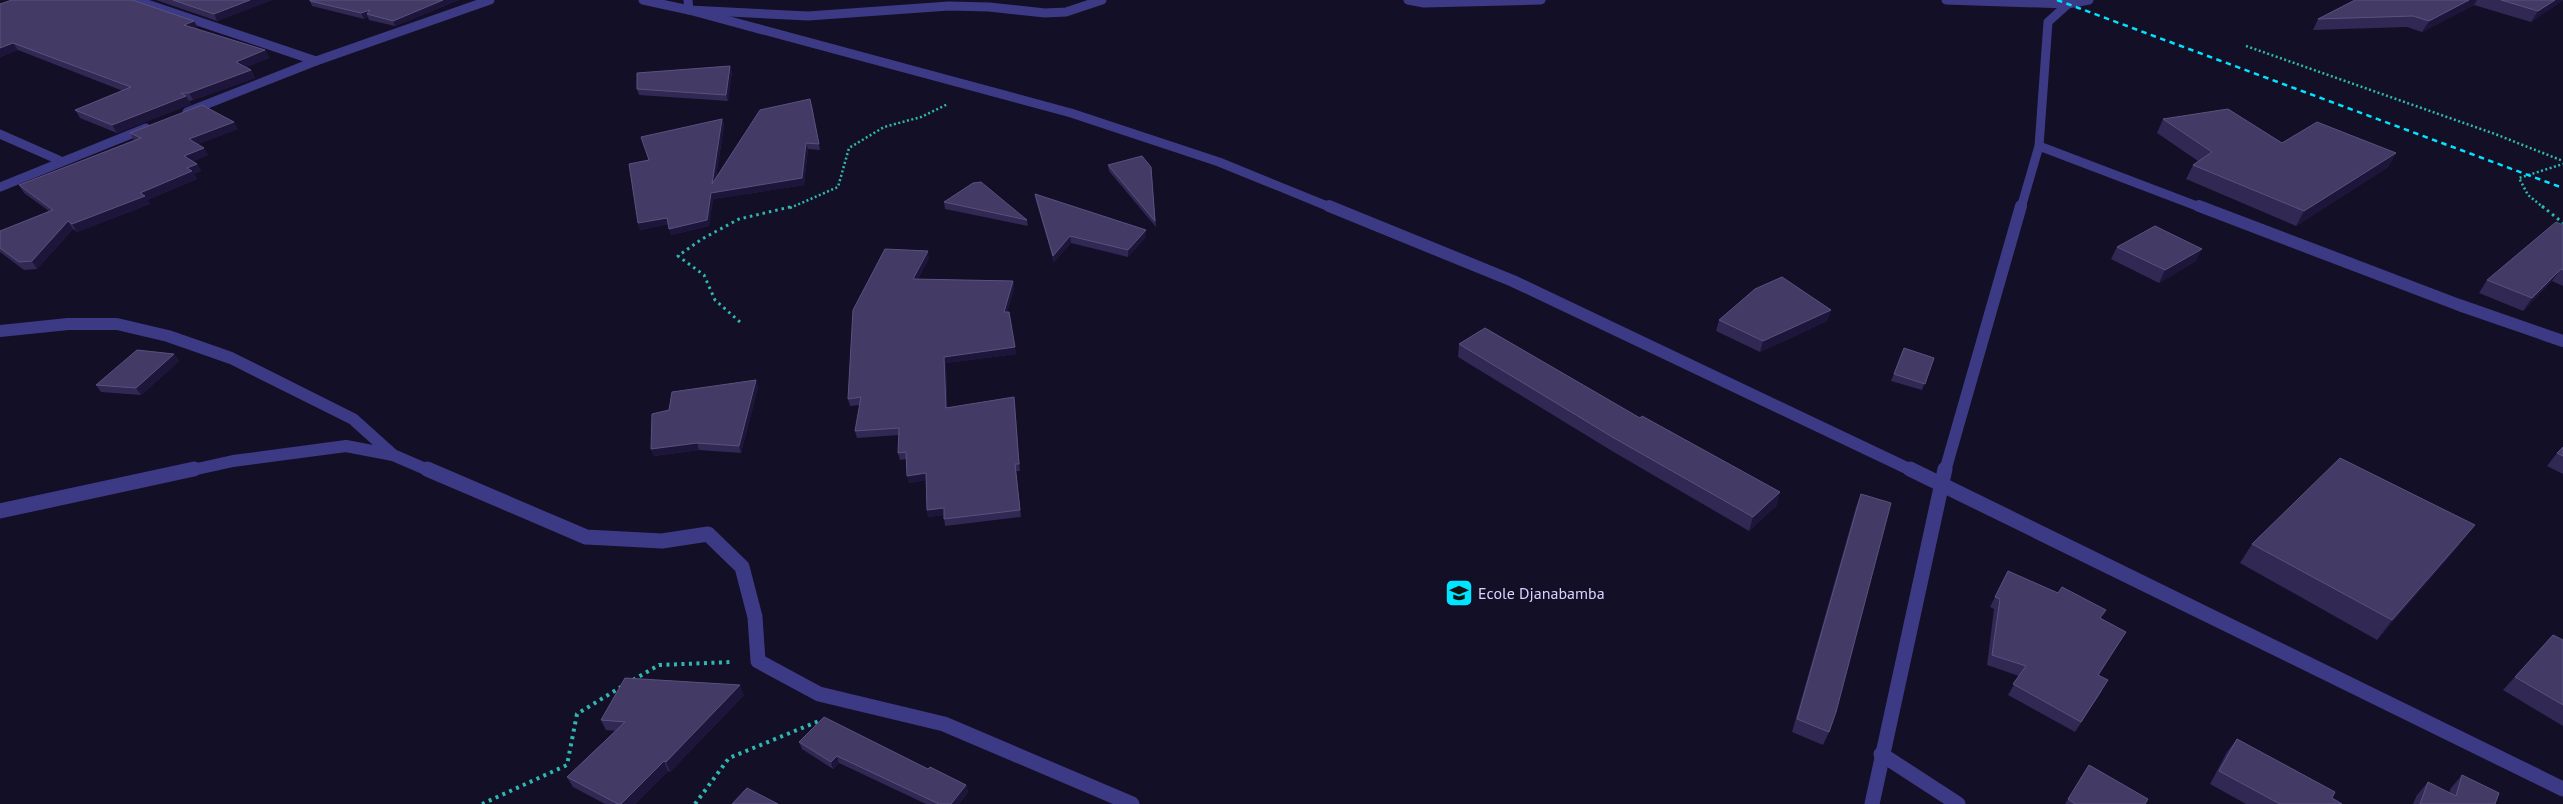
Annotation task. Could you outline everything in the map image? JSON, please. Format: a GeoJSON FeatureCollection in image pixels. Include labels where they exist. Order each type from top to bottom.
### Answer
{"type":"FeatureCollection","features":[{"type":"Feature","properties":{"kind":"street"},"geometry":{"type":"LineString","coordinates":[[135,0],[316,61]]}},
{"type":"Feature","properties":{"kind":"street"},"geometry":{"type":"LineString","coordinates":[[179,115],[316,61],[490,0]]}},
{"type":"Feature","properties":{"kind":"street"},"geometry":{"type":"LineString","coordinates":[[643,0],[689,10],[1071,113],[1219,162],[1513,281],[1940,484],[2563,789]]}},
{"type":"Feature","properties":{"kind":"street"},"geometry":{"type":"LineString","coordinates":[[688,0],[689,10]]}},
{"type":"Feature","properties":{"kind":"street"},"geometry":{"type":"LineString","coordinates":[[960,0],[989,7]]}},
{"type":"Feature","properties":{"kind":"street"},"geometry":{"type":"LineString","coordinates":[[689,10],[808,16],[900,8],[989,7],[1045,13],[1066,12],[1102,0]]}},
{"type":"Feature","properties":{"kind":"street"},"geometry":{"type":"LineString","coordinates":[[1408,0],[1424,3],[1541,0]]}},
{"type":"Feature","properties":{"kind":"street"},"geometry":{"type":"LineString","coordinates":[[1946,0],[2068,4],[2089,0]]}},
{"type":"Feature","properties":{"kind":"street"},"geometry":{"type":"LineString","coordinates":[[1872,804],[1881,754],[1940,484],[2039,146],[2048,22],[2068,4]]}},
{"type":"Feature","properties":{"kind":"street"},"geometry":{"type":"LineString","coordinates":[[0,187],[152,126]]}},
{"type":"Feature","properties":{"kind":"street"},"geometry":{"type":"LineString","coordinates":[[0,134],[61,161]]}},
{"type":"Feature","properties":{"kind":"street"},"geometry":{"type":"LineString","coordinates":[[2039,146],[2450,302],[2563,341]]}},
{"type":"Feature","properties":{"kind":"street"},"geometry":{"type":"LineString","coordinates":[[0,331],[68,324],[117,324],[168,336],[231,358],[353,419],[392,455]]}},
{"type":"Feature","properties":{"kind":"street"},"geometry":{"type":"LineString","coordinates":[[0,511],[233,461],[346,446],[392,455],[586,537],[662,541],[708,534],[742,567],[756,617],[758,660],[819,694],[944,724],[1132,804]]}},
{"type":"Feature","properties":{"kind":"street"},"geometry":{"type":"LineString","coordinates":[[1881,754],[1958,804]]}},
{"type":"Feature","properties":{"kind":"path"},"geometry":{"type":"LineString","coordinates":[[2246,46],[2495,134],[2563,162]]}},
{"type":"Feature","properties":{"kind":"path"},"geometry":{"type":"LineString","coordinates":[[740,322],[715,300],[704,274],[678,256],[702,238],[739,219],[793,207],[838,187],[846,165],[849,148],[884,127],[921,117],[948,104],[973,86]]}},
{"type":"Feature","properties":{"kind":"path"},"geometry":{"type":"LineString","coordinates":[[2563,162],[2519,178],[2528,195],[2563,223]]}},
{"type":"Feature","properties":{"kind":"path"},"geometry":{"type":"LineString","coordinates":[[482,804],[567,765],[577,714],[659,665],[758,660]]}},
{"type":"Feature","properties":{"kind":"path"},"geometry":{"type":"LineString","coordinates":[[695,804],[729,758],[860,704]]}},
{"type":"Feature","properties":{"kind":"building"},"geometry":{"type":"Polygon","coordinates":[[[12,0],[132,0],[194,21],[184,25],[265,50],[236,62],[251,70],[189,93],[181,93],[186,96],[112,125],[75,110],[131,87],[13,43],[0,48],[0,4],[12,0]]]}},
{"type":"Feature","properties":{"kind":"building"},"geometry":{"type":"Polygon","coordinates":[[[173,0],[250,0],[214,14],[173,0]]]}},
{"type":"Feature","properties":{"kind":"building"},"geometry":{"type":"Polygon","coordinates":[[[310,0],[443,0],[393,21],[367,14],[370,10],[361,13],[310,0]]]}},
{"type":"Feature","properties":{"kind":"building"},"geometry":{"type":"Polygon","coordinates":[[[2355,0],[2469,0],[2429,21],[2413,16],[2318,19],[2355,0]]]}},
{"type":"Feature","properties":{"kind":"building"},"geometry":{"type":"Polygon","coordinates":[[[2501,0],[2555,0],[2538,11],[2501,0]]]}},
{"type":"Feature","properties":{"kind":"building"},"geometry":{"type":"Polygon","coordinates":[[[730,66],[726,95],[637,89],[637,73],[730,66]]]}},
{"type":"Feature","properties":{"kind":"building"},"geometry":{"type":"Polygon","coordinates":[[[810,99],[819,144],[806,143],[802,178],[711,193],[707,220],[669,229],[667,218],[638,223],[629,164],[649,160],[641,137],[722,119],[712,184],[760,110],[810,99]]]}},
{"type":"Feature","properties":{"kind":"building"},"geometry":{"type":"Polygon","coordinates":[[[202,105],[234,122],[189,139],[204,148],[184,156],[197,164],[187,168],[192,171],[140,193],[145,196],[72,224],[68,221],[32,261],[19,262],[0,248],[0,231],[53,210],[19,185],[141,138],[130,133],[202,105]]]}},
{"type":"Feature","properties":{"kind":"building"},"geometry":{"type":"Polygon","coordinates":[[[2228,109],[2282,143],[2317,122],[2396,153],[2304,211],[2193,165],[2212,152],[2163,119],[2228,109]]]}},
{"type":"Feature","properties":{"kind":"building"},"geometry":{"type":"Polygon","coordinates":[[[1142,156],[1151,167],[1155,221],[1108,165],[1142,156]]]}},
{"type":"Feature","properties":{"kind":"building"},"geometry":{"type":"Polygon","coordinates":[[[981,182],[1027,220],[944,202],[973,183],[981,182]]]}},
{"type":"Feature","properties":{"kind":"building"},"geometry":{"type":"Polygon","coordinates":[[[1035,194],[1146,230],[1128,250],[1070,236],[1053,256],[1035,194]]]}},
{"type":"Feature","properties":{"kind":"building"},"geometry":{"type":"Polygon","coordinates":[[[2556,222],[2563,225],[2563,270],[2561,269],[2532,298],[2487,280],[2556,222]]]}},
{"type":"Feature","properties":{"kind":"building"},"geometry":{"type":"Polygon","coordinates":[[[2155,226],[2202,249],[2165,270],[2117,247],[2155,226]]]}},
{"type":"Feature","properties":{"kind":"building"},"geometry":{"type":"Polygon","coordinates":[[[885,249],[928,251],[913,279],[1013,281],[1004,312],[1009,312],[1015,347],[944,357],[946,408],[1014,397],[1019,464],[1015,464],[1020,510],[944,519],[944,508],[927,510],[926,473],[907,476],[906,452],[898,453],[899,428],[855,431],[861,397],[848,399],[853,310],[885,249]]]}},
{"type":"Feature","properties":{"kind":"building"},"geometry":{"type":"Polygon","coordinates":[[[1782,277],[1831,310],[1763,341],[1719,320],[1755,289],[1782,277]]]}},
{"type":"Feature","properties":{"kind":"building"},"geometry":{"type":"Polygon","coordinates":[[[1485,328],[1640,418],[1642,416],[1780,492],[1753,517],[1614,438],[1459,344],[1485,328]]]}},
{"type":"Feature","properties":{"kind":"building"},"geometry":{"type":"Polygon","coordinates":[[[1904,348],[1934,358],[1925,384],[1894,374],[1904,348]]]}},
{"type":"Feature","properties":{"kind":"building"},"geometry":{"type":"Polygon","coordinates":[[[137,350],[174,354],[136,388],[96,385],[137,350]]]}},
{"type":"Feature","properties":{"kind":"building"},"geometry":{"type":"Polygon","coordinates":[[[756,380],[739,446],[697,443],[651,449],[652,414],[669,410],[672,392],[756,380]]]}},
{"type":"Feature","properties":{"kind":"building"},"geometry":{"type":"Polygon","coordinates":[[[2563,447],[2563,456],[2557,453],[2563,447]]]}},
{"type":"Feature","properties":{"kind":"building"},"geometry":{"type":"Polygon","coordinates":[[[2340,458],[2475,525],[2392,620],[2252,544],[2340,458]]]}},
{"type":"Feature","properties":{"kind":"building"},"geometry":{"type":"Polygon","coordinates":[[[1861,494],[1891,503],[1836,712],[1829,732],[1797,719],[1861,494]]]}},
{"type":"Feature","properties":{"kind":"building"},"geometry":{"type":"Polygon","coordinates":[[[2008,571],[2058,593],[2062,587],[2106,610],[2100,618],[2126,632],[2098,675],[2108,680],[2081,722],[2013,684],[2026,666],[1992,655],[2000,599],[1995,597],[2008,571]]]}},
{"type":"Feature","properties":{"kind":"building"},"geometry":{"type":"Polygon","coordinates":[[[2553,635],[2563,640],[2563,705],[2515,677],[2553,635]]]}},
{"type":"Feature","properties":{"kind":"building"},"geometry":{"type":"Polygon","coordinates":[[[625,678],[740,685],[666,762],[664,761],[621,804],[618,804],[567,777],[625,722],[601,720],[625,678]]]}},
{"type":"Feature","properties":{"kind":"building"},"geometry":{"type":"Polygon","coordinates":[[[824,717],[928,769],[930,767],[966,785],[951,804],[939,804],[837,756],[831,762],[799,742],[824,717]]]}},
{"type":"Feature","properties":{"kind":"building"},"geometry":{"type":"Polygon","coordinates":[[[2237,739],[2335,792],[2332,798],[2342,804],[2280,804],[2219,771],[2237,739]]]}},
{"type":"Feature","properties":{"kind":"building"},"geometry":{"type":"Polygon","coordinates":[[[2089,765],[2148,799],[2145,804],[2075,804],[2068,799],[2089,765]]]}},
{"type":"Feature","properties":{"kind":"building"},"geometry":{"type":"Polygon","coordinates":[[[2462,775],[2499,793],[2495,804],[2420,804],[2428,782],[2456,796],[2462,775]]]}},
{"type":"Feature","properties":{"kind":"building"},"geometry":{"type":"Polygon","coordinates":[[[747,788],[778,804],[732,804],[747,788]]]}},
{"type":"Feature","properties":{"kind":"railway"},"geometry":{"type":"LineString","coordinates":[[2057,0],[2563,188]]}},
{"type":"Feature","properties":{"kind":"place","name":"Ecole Djanabamba"},"geometry":{"type":"Point","coordinates":[1459,593]}}]}
